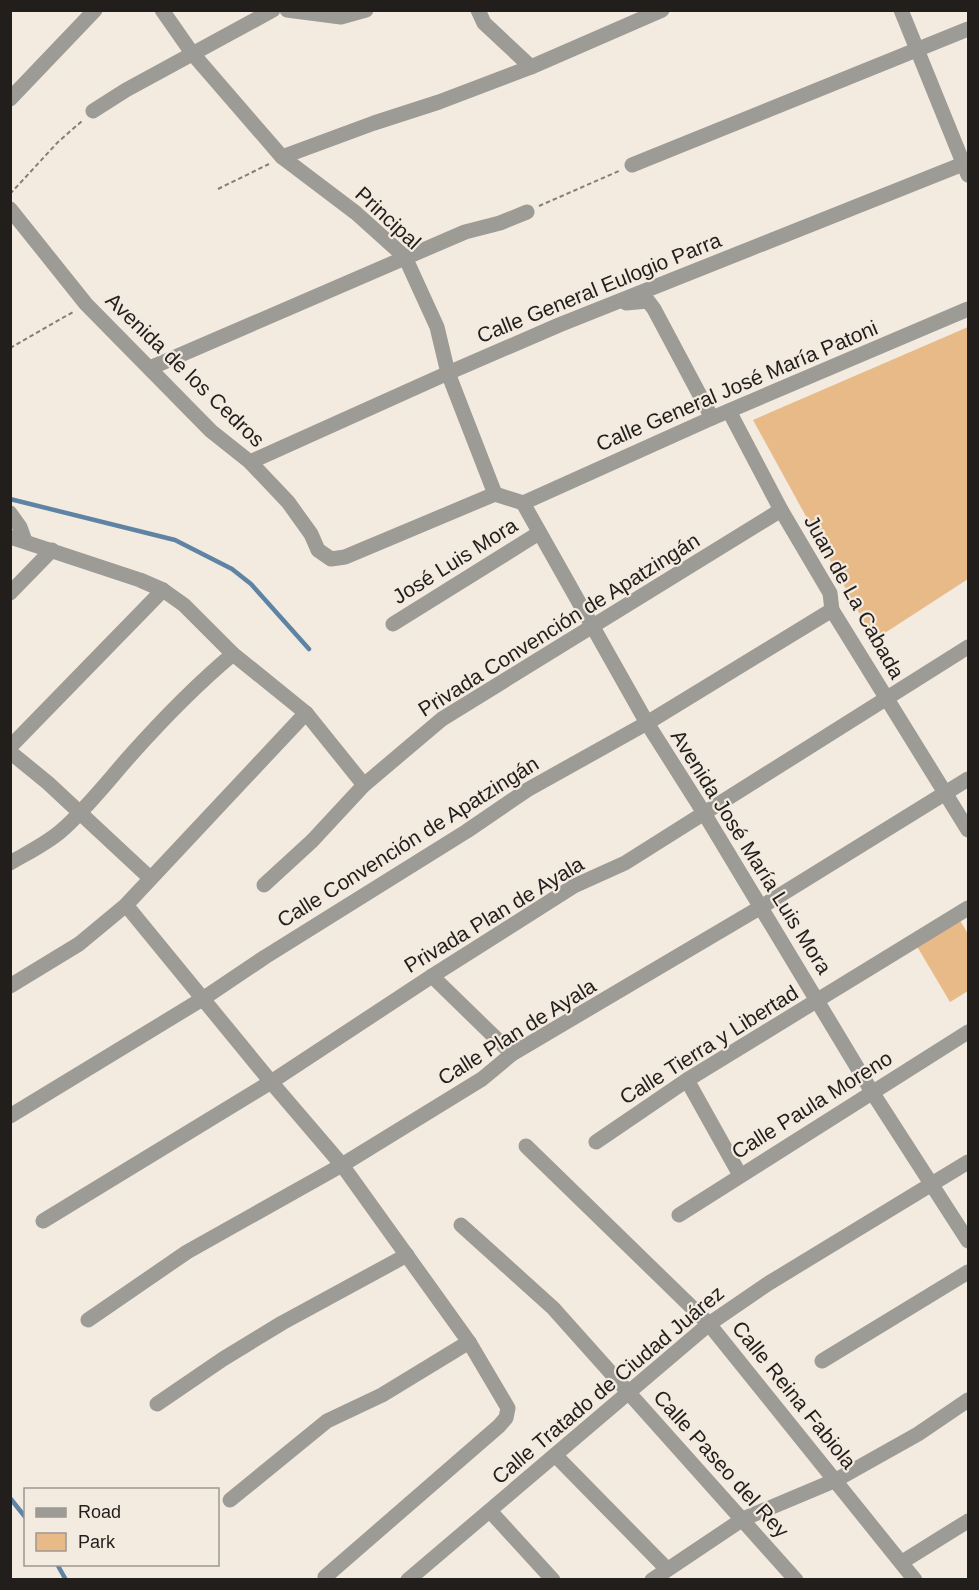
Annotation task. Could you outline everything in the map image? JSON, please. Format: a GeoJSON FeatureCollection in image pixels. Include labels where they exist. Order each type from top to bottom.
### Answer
{"type":"FeatureCollection","features":[{"type":"Feature","properties":{"kind":"street"},"geometry":{"type":"LineString","coordinates":[[10,99],[95,10]]}},
{"type":"Feature","properties":{"kind":"street","name":"Principal"},"geometry":{"type":"LineString","coordinates":[[162,10],[192,53],[282,157],[356,213],[405,257],[437,327],[448,373],[495,494]]}},
{"type":"Feature","properties":{"kind":"street"},"geometry":{"type":"LineString","coordinates":[[93,111],[192,53],[273,10]]}},
{"type":"Feature","properties":{"kind":"street"},"geometry":{"type":"LineString","coordinates":[[287,10],[341,17],[366,10]]}},
{"type":"Feature","properties":{"kind":"street"},"geometry":{"type":"LineString","coordinates":[[478,10],[484,23],[531,66]]}},
{"type":"Feature","properties":{"kind":"street"},"geometry":{"type":"LineString","coordinates":[[282,157],[439,102],[531,66],[662,10]]}},
{"type":"Feature","properties":{"kind":"street"},"geometry":{"type":"LineString","coordinates":[[901,10],[967,167]]}},
{"type":"Feature","properties":{"kind":"street"},"geometry":{"type":"LineString","coordinates":[[632,165],[969,29]]}},
{"type":"Feature","properties":{"kind":"street","name":"Calle General Eulogio Parra"},"geometry":{"type":"LineString","coordinates":[[250,462],[448,373],[614,303],[967,167]]}},
{"type":"Feature","properties":{"kind":"street","name":"Avenida de los Cedros"},"geometry":{"type":"LineString","coordinates":[[10,209],[86,304],[211,431],[250,462],[288,502],[311,534],[314,545],[331,559],[345,557],[495,494]]}},
{"type":"Feature","properties":{"kind":"street"},"geometry":{"type":"LineString","coordinates":[[150,368],[465,232],[500,223],[527,212]]}},
{"type":"Feature","properties":{"kind":"street"},"geometry":{"type":"LineString","coordinates":[[614,303],[648,301],[671,339],[712,418]]}},
{"type":"Feature","properties":{"kind":"street","name":"Calle General José María Patoni"},"geometry":{"type":"LineString","coordinates":[[523,503],[712,418],[969,309]]}},
{"type":"Feature","properties":{"kind":"street","name":"Juan de La Cabada"},"geometry":{"type":"LineString","coordinates":[[729,411],[781,510],[830,593],[832,610],[969,830]]}},
{"type":"Feature","properties":{"kind":"street"},"geometry":{"type":"LineString","coordinates":[[495,494],[523,503]]}},
{"type":"Feature","properties":{"kind":"street","name":"Avenida José María Luis Mora"},"geometry":{"type":"LineString","coordinates":[[523,503],[538,534],[647,723],[704,813],[872,1092],[969,1241]]}},
{"type":"Feature","properties":{"kind":"street","name":"Privada Convención de Apatzingán"},"geometry":{"type":"LineString","coordinates":[[264,885],[312,841],[364,785],[442,719],[781,510]]}},
{"type":"Feature","properties":{"kind":"street"},"geometry":{"type":"LineString","coordinates":[[10,513],[21,527],[18,539],[163,590],[184,605],[233,654],[306,713],[364,785]]}},
{"type":"Feature","properties":{"kind":"street","name":"José Luis Mora"},"geometry":{"type":"LineString","coordinates":[[393,624],[538,534]]}},
{"type":"Feature","properties":{"kind":"street"},"geometry":{"type":"LineString","coordinates":[[10,593],[52,550]]}},
{"type":"Feature","properties":{"kind":"street"},"geometry":{"type":"LineString","coordinates":[[10,747],[163,590]]}},
{"type":"Feature","properties":{"kind":"street","name":"Calle Convención de Apatzingán"},"geometry":{"type":"LineString","coordinates":[[10,1116],[204,998],[265,957],[467,831],[527,790],[647,723],[832,610]]}},
{"type":"Feature","properties":{"kind":"street","name":"Privada Plan de Ayala"},"geometry":{"type":"LineString","coordinates":[[43,1221],[271,1082],[574,886],[625,863],[969,647]]}},
{"type":"Feature","properties":{"kind":"street"},"geometry":{"type":"LineString","coordinates":[[10,862],[59,832],[80,813],[175,709],[233,654]]}},
{"type":"Feature","properties":{"kind":"street"},"geometry":{"type":"LineString","coordinates":[[10,986],[80,944],[126,905],[306,713]]}},
{"type":"Feature","properties":{"kind":"street"},"geometry":{"type":"LineString","coordinates":[[10,752],[150,878]]}},
{"type":"Feature","properties":{"kind":"street","name":"Calle Plan de Ayala"},"geometry":{"type":"LineString","coordinates":[[88,1320],[187,1252],[342,1165],[482,1079],[513,1054],[761,907],[969,779]]}},
{"type":"Feature","properties":{"kind":"street"},"geometry":{"type":"LineString","coordinates":[[126,905],[342,1165],[469,1342],[508,1407],[506,1418],[325,1577]]}},
{"type":"Feature","properties":{"kind":"street","name":"Calle Tierra y Libertad"},"geometry":{"type":"LineString","coordinates":[[596,1142],[687,1080],[969,908]]}},
{"type":"Feature","properties":{"kind":"street"},"geometry":{"type":"LineString","coordinates":[[432,976],[513,1054]]}},
{"type":"Feature","properties":{"kind":"street","name":"Calle Paula Moreno"},"geometry":{"type":"LineString","coordinates":[[679,1215],[969,1032]]}},
{"type":"Feature","properties":{"kind":"street"},"geometry":{"type":"LineString","coordinates":[[687,1080],[740,1175]]}},
{"type":"Feature","properties":{"kind":"street","name":"Calle Reina Fabiola"},"geometry":{"type":"LineString","coordinates":[[526,1146],[709,1324],[915,1580]]}},
{"type":"Feature","properties":{"kind":"street","name":"Calle Tratado de Ciudad Juárez"},"geometry":{"type":"LineString","coordinates":[[408,1580],[426,1574],[490,1511],[709,1324],[769,1283],[969,1162]]}},
{"type":"Feature","properties":{"kind":"street","name":"Calle Paseo del Rey"},"geometry":{"type":"LineString","coordinates":[[461,1225],[553,1308],[796,1580]]}},
{"type":"Feature","properties":{"kind":"street"},"geometry":{"type":"LineString","coordinates":[[157,1404],[223,1359],[282,1323],[407,1255]]}},
{"type":"Feature","properties":{"kind":"street"},"geometry":{"type":"LineString","coordinates":[[822,1361],[969,1272]]}},
{"type":"Feature","properties":{"kind":"street"},"geometry":{"type":"LineString","coordinates":[[230,1500],[327,1421],[382,1395],[469,1342]]}},
{"type":"Feature","properties":{"kind":"street"},"geometry":{"type":"LineString","coordinates":[[652,1580],[743,1519],[836,1480],[918,1434],[969,1400]]}},
{"type":"Feature","properties":{"kind":"street"},"geometry":{"type":"LineString","coordinates":[[555,1455],[666,1569]]}},
{"type":"Feature","properties":{"kind":"street"},"geometry":{"type":"LineString","coordinates":[[490,1511],[553,1580]]}},
{"type":"Feature","properties":{"kind":"street"},"geometry":{"type":"LineString","coordinates":[[902,1562],[969,1521]]}},
{"type":"Feature","properties":{"kind":"path"},"geometry":{"type":"LineString","coordinates":[[10,194],[58,142],[93,111]]}},
{"type":"Feature","properties":{"kind":"path"},"geometry":{"type":"LineString","coordinates":[[218,189],[282,157]]}},
{"type":"Feature","properties":{"kind":"path"},"geometry":{"type":"LineString","coordinates":[[527,212],[632,165]]}},
{"type":"Feature","properties":{"kind":"path"},"geometry":{"type":"LineString","coordinates":[[10,348],[86,304]]}},
{"type":"Feature","properties":{"kind":"green space"},"geometry":{"type":"Polygon","coordinates":[[[968,327],[968,579],[874,640],[753,420],[968,327]]]}},
{"type":"Feature","properties":{"kind":"green space"},"geometry":{"type":"Polygon","coordinates":[[[958,917],[968,934],[968,991],[950,1002],[915,943],[958,917]]]}},
{"type":"Feature","properties":{"kind":"waterway"},"geometry":{"type":"LineString","coordinates":[[10,499],[175,540],[232,569],[251,584],[309,649]]}},
{"type":"Feature","properties":{"kind":"waterway"},"geometry":{"type":"LineString","coordinates":[[10,1498],[24,1516]]}},
{"type":"Feature","properties":{"kind":"waterway"},"geometry":{"type":"LineString","coordinates":[[58,1566],[66,1580]]}}]}
